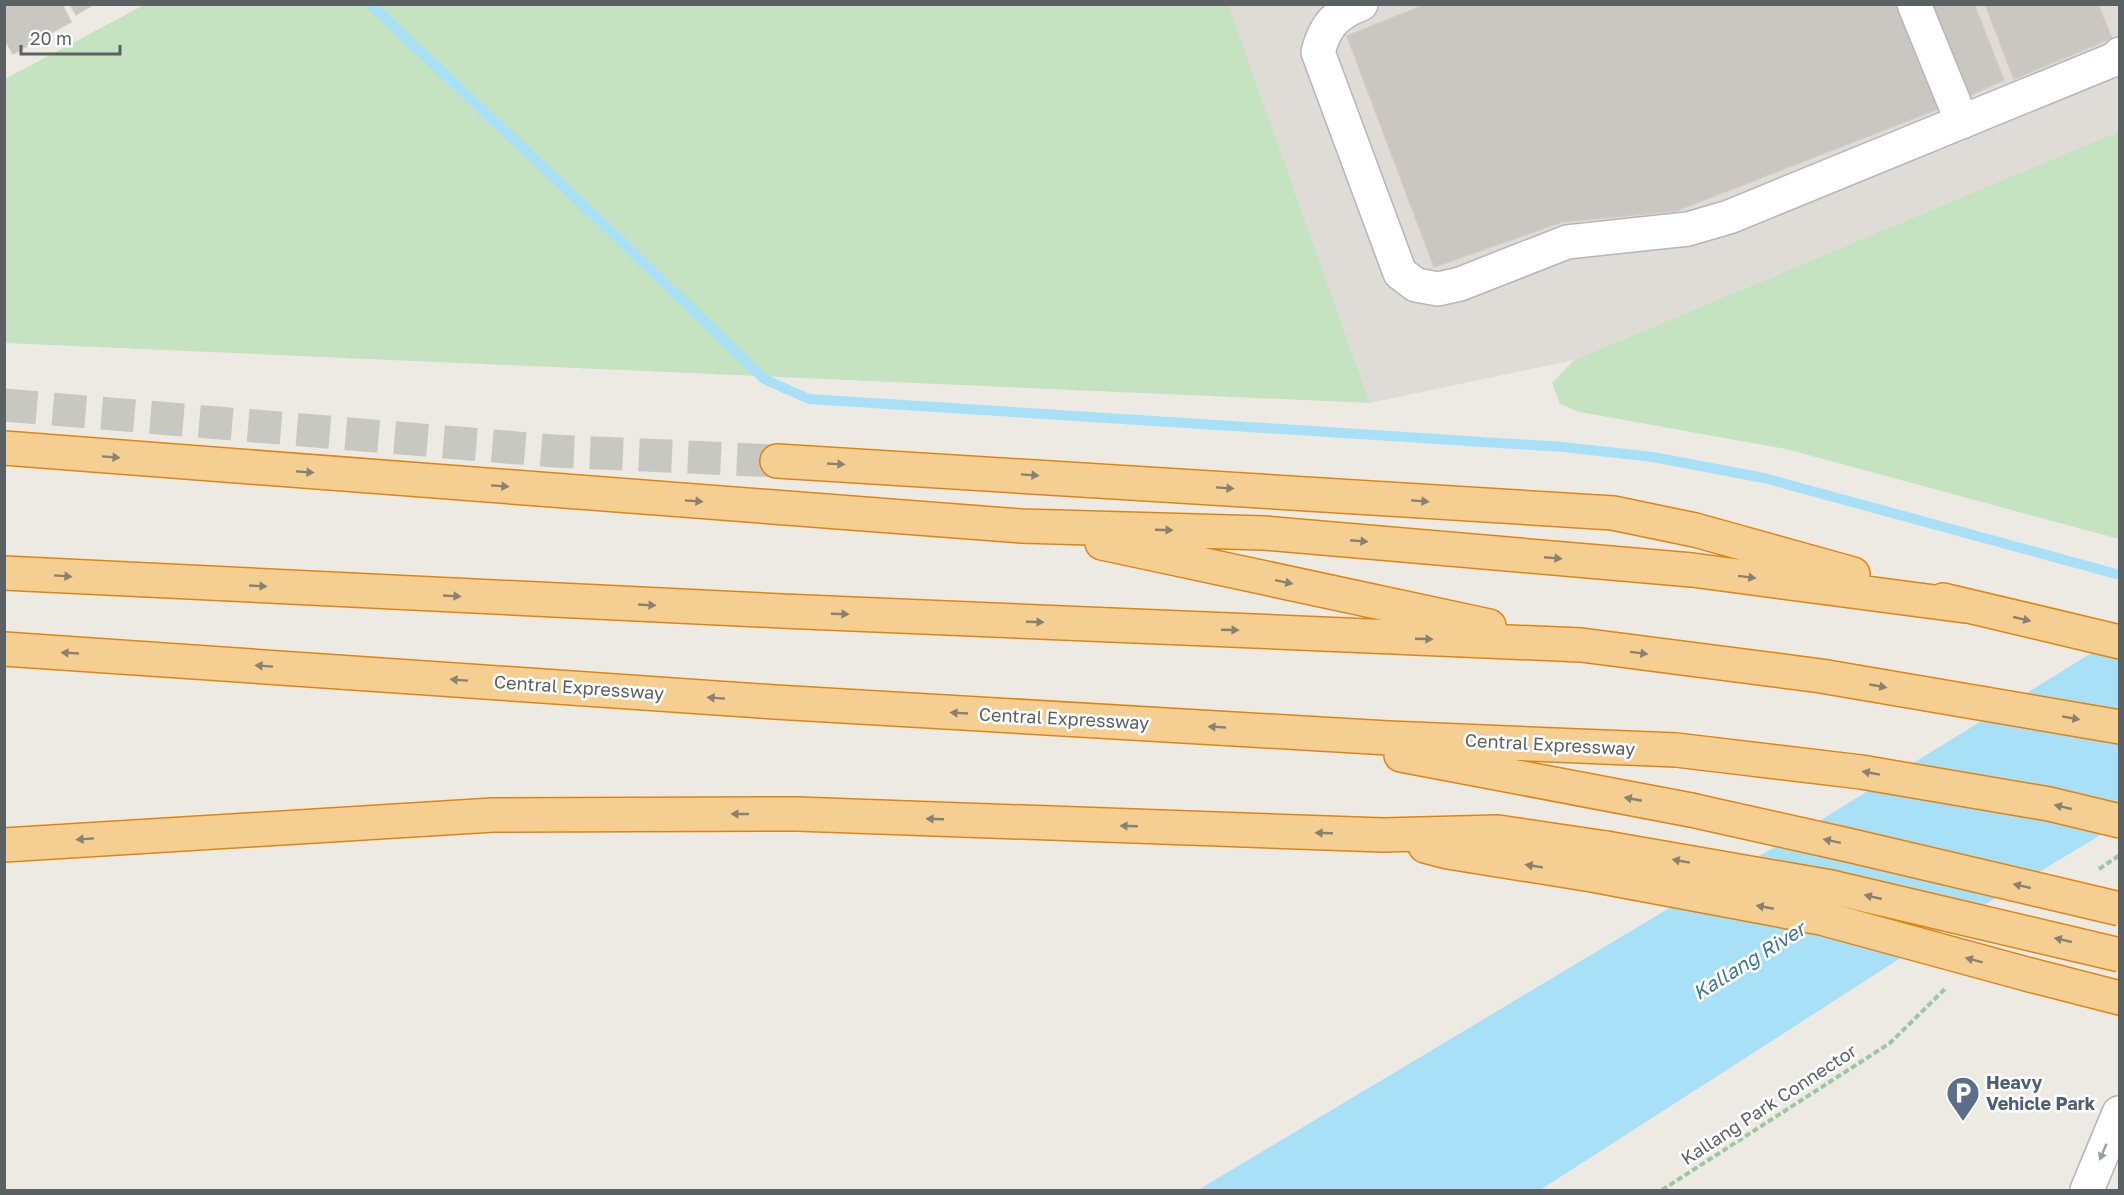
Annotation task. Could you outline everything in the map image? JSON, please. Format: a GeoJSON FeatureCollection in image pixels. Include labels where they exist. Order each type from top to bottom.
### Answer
{"type":"FeatureCollection","features":[{"type":"Feature","properties":{"kind":"highway"},"geometry":{"type":"LineString","coordinates":[[4,448],[1022,526],[1264,533],[1692,570],[1965,606]]}},
{"type":"Feature","properties":{"kind":"highway"},"geometry":{"type":"LineString","coordinates":[[777,461],[1613,513],[1695,530],[1965,606],[2120,642]]}},
{"type":"Feature","properties":{"kind":"highway"},"geometry":{"type":"LineString","coordinates":[[1022,526],[1581,645],[1821,676],[2120,727]]}},
{"type":"Feature","properties":{"kind":"highway"},"geometry":{"type":"LineString","coordinates":[[4,573],[782,611],[1581,645]]}},
{"type":"Feature","properties":{"kind":"highway","name":"Central Expressway"},"geometry":{"type":"LineString","coordinates":[[4,649],[775,702],[1388,738],[1676,750],[1861,772],[2049,804],[2120,821]]}},
{"type":"Feature","properties":{"kind":"highway"},"geometry":{"type":"LineString","coordinates":[[1275,731],[1691,810],[1860,847],[2120,909]]}},
{"type":"Feature","properties":{"kind":"highway"},"geometry":{"type":"LineString","coordinates":[[4,845],[493,815],[797,814],[1383,835],[1448,852],[1599,861],[1831,887],[2120,955]]}},
{"type":"Feature","properties":{"kind":"highway"},"geometry":{"type":"LineString","coordinates":[[1599,861],[2120,998]]}},
{"type":"Feature","properties":{"kind":"lane"},"geometry":{"type":"LineString","coordinates":[[1361,4],[1350,8],[1331,21],[1322,37],[1318,52],[1400,273],[1416,285],[1438,289],[1460,284],[1567,242],[1688,229],[1729,217],[2115,59],[2120,54]]}},
{"type":"Feature","properties":{"kind":"lane"},"geometry":{"type":"LineString","coordinates":[[1914,4],[1962,122]]}},
{"type":"Feature","properties":{"kind":"lane"},"geometry":{"type":"LineString","coordinates":[[2087,1191],[2119,1113]]}},
{"type":"Feature","properties":{"kind":"path","name":"Kallang Park Connector"},"geometry":{"type":"LineString","coordinates":[[1662,1191],[1890,1043]]}},
{"type":"Feature","properties":{"kind":"shaded area"},"geometry":{"type":"Polygon","coordinates":[[[1228,5],[2119,5],[2119,131],[1574,360],[1370,403],[1228,5]]]}},
{"type":"Feature","properties":{"kind":"green space"},"geometry":{"type":"Polygon","coordinates":[[[1228,4],[1370,403],[5,343],[5,79],[144,5],[1228,4]]]}},
{"type":"Feature","properties":{"kind":"green space"},"geometry":{"type":"Polygon","coordinates":[[[2119,131],[2119,539],[1786,449],[1580,412],[1560,404],[1552,383],[1574,360],[2119,131]]]}},
{"type":"Feature","properties":{"kind":"water","name":"Kallang River"},"geometry":{"type":"Polygon","coordinates":[[[2119,636],[2119,824],[1966,916],[1540,1190],[1198,1190],[1723,876],[1795,836],[2119,636]]]}},
{"type":"Feature","properties":{"kind":"building"},"geometry":{"type":"Polygon","coordinates":[[[4,4],[62,4],[71,22],[13,54],[4,38],[4,4]]]}},
{"type":"Feature","properties":{"kind":"building"},"geometry":{"type":"Polygon","coordinates":[[[70,4],[94,4],[76,15],[70,4]]]}},
{"type":"Feature","properties":{"kind":"building"},"geometry":{"type":"Polygon","coordinates":[[[1427,4],[1896,4],[1938,109],[1676,211],[1562,222],[1434,267],[1347,36],[1427,4]]]}},
{"type":"Feature","properties":{"kind":"building"},"geometry":{"type":"Polygon","coordinates":[[[1931,4],[1974,4],[2004,80],[1964,98],[1931,4]]]}},
{"type":"Feature","properties":{"kind":"building"},"geometry":{"type":"Polygon","coordinates":[[[1985,4],[2098,4],[2112,38],[2014,79],[1985,4]]]}},
{"type":"Feature","properties":{"kind":"waterway"},"geometry":{"type":"LineString","coordinates":[[370,4],[764,379],[809,399],[1563,447],[1653,457],[1764,478],[2120,575]]}},
{"type":"Feature","properties":{"kind":"tunnel"},"geometry":{"type":"LineString","coordinates":[[4,405],[554,451],[777,461]]}},
{"type":"Feature","properties":{"kind":"place","name":"Heavy Vehicle Park"},"geometry":{"type":"Point","coordinates":[1963,1122]}}]}
